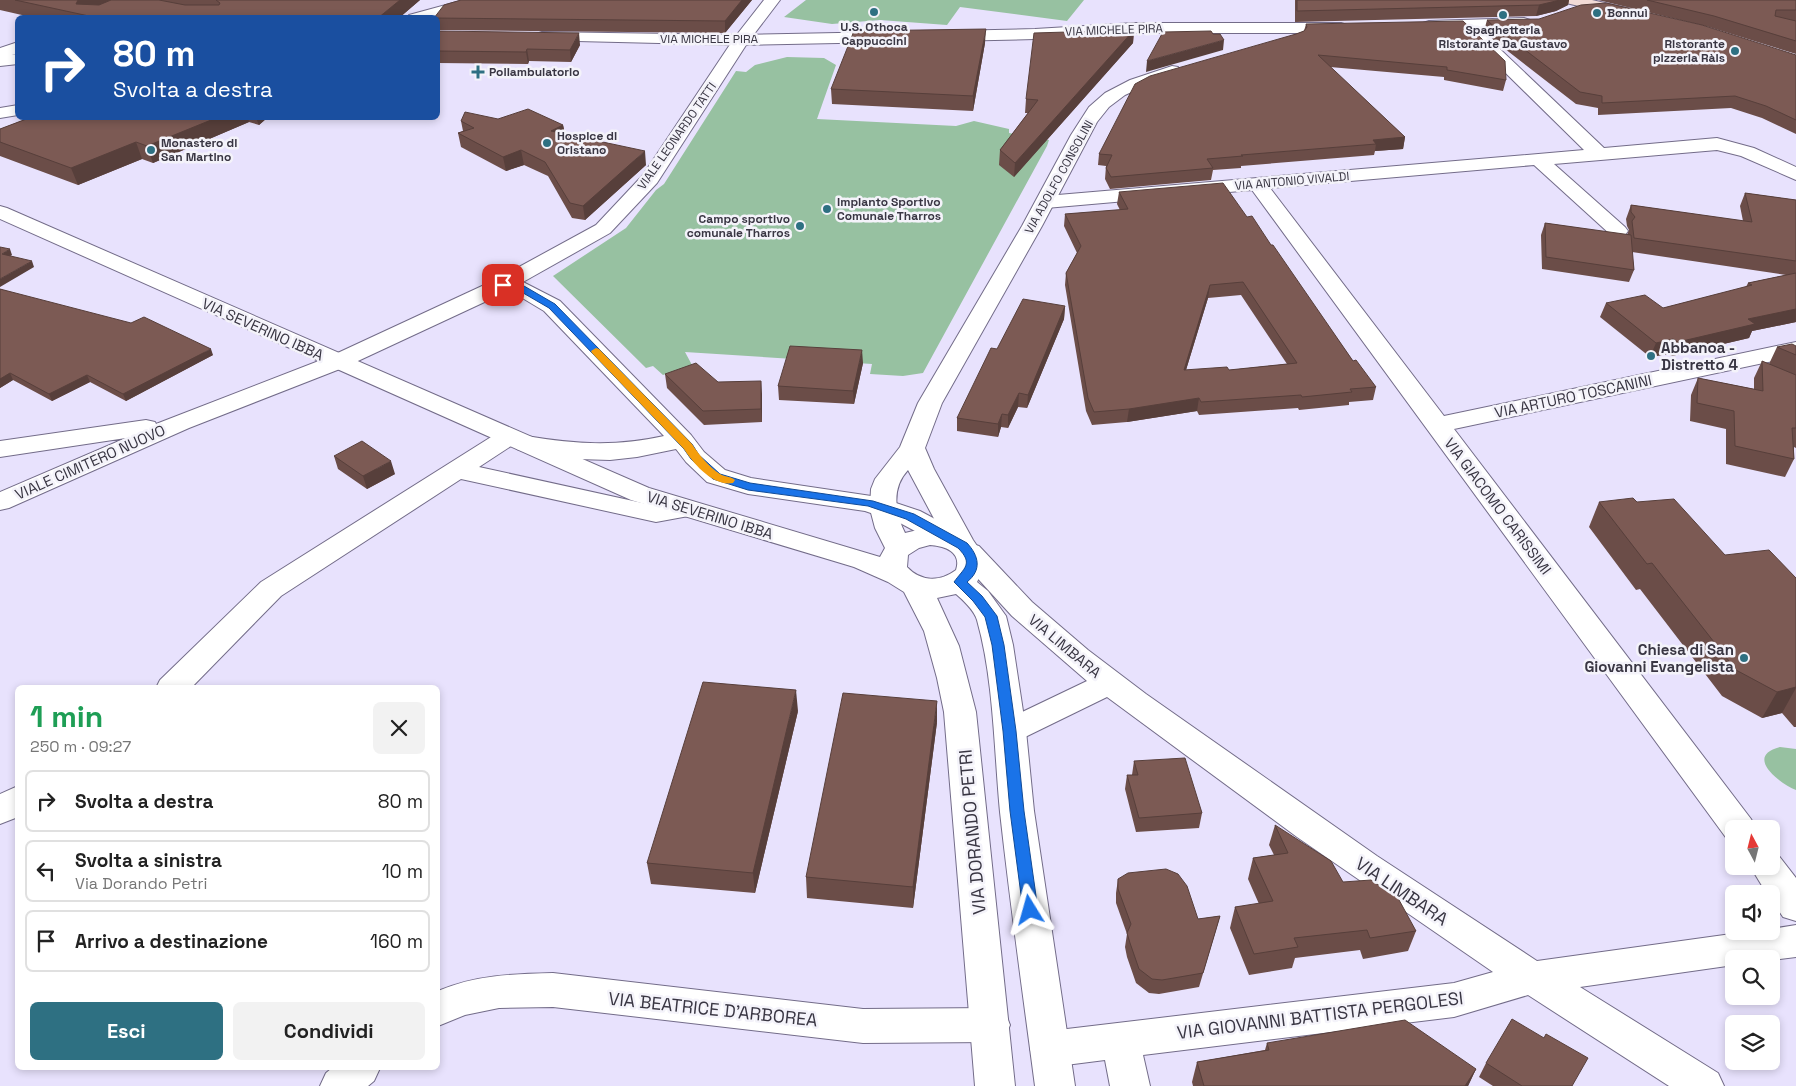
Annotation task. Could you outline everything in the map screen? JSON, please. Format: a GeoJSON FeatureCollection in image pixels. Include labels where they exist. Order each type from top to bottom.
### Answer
{"type":"FeatureCollection","features":[{"type":"Feature","properties":{"kind":"main road"},"geometry":{"type":"LineString","coordinates":[[1612,4],[1645,17]]}},
{"type":"Feature","properties":{"kind":"street"},"geometry":{"type":"LineString","coordinates":[[424,15],[475,0]]}},
{"type":"Feature","properties":{"kind":"street","name":"VIALE LEONARDO TATTI"},"geometry":{"type":"LineString","coordinates":[[337,362],[503,285],[603,229],[650,179],[741,40],[772,0]]}},
{"type":"Feature","properties":{"kind":"street"},"geometry":{"type":"LineString","coordinates":[[1570,6],[1574,9],[1612,4]]}},
{"type":"Feature","properties":{"kind":"street"},"geometry":{"type":"LineString","coordinates":[[1416,26],[1536,23]]}},
{"type":"Feature","properties":{"kind":"street"},"geometry":{"type":"LineString","coordinates":[[1466,25],[1599,154]]}},
{"type":"Feature","properties":{"kind":"street","name":"VIA MICHELE PIRA"},"geometry":{"type":"LineString","coordinates":[[936,36],[1035,34],[1135,28],[1356,28]]}},
{"type":"Feature","properties":{"kind":"street"},"geometry":{"type":"LineString","coordinates":[[1264,45],[1309,33],[1307,29]]}},
{"type":"Feature","properties":{"kind":"street","name":"VIA MICHELE PIRA"},"geometry":{"type":"LineString","coordinates":[[525,37],[741,40],[906,36]]}},
{"type":"Feature","properties":{"kind":"street"},"geometry":{"type":"LineString","coordinates":[[0,54],[15,48]]}},
{"type":"Feature","properties":{"kind":"street"},"geometry":{"type":"LineString","coordinates":[[0,60],[15,60]]}},
{"type":"Feature","properties":{"kind":"street","name":"VIA ADOLFO CONSOLINI"},"geometry":{"type":"LineString","coordinates":[[904,570],[884,508],[882,494],[885,485],[893,471],[913,448],[930,403],[1046,202],[1090,120],[1103,103],[1142,80],[1192,65]]}},
{"type":"Feature","properties":{"kind":"street"},"geometry":{"type":"LineString","coordinates":[[2,121],[15,112]]}},
{"type":"Feature","properties":{"kind":"street"},"geometry":{"type":"LineString","coordinates":[[2,121],[15,120]]}},
{"type":"Feature","properties":{"kind":"street","name":"VIA ANTONIO VIVALDI"},"geometry":{"type":"LineString","coordinates":[[1046,202],[1717,144],[1737,147],[1756,154],[1796,174]]}},
{"type":"Feature","properties":{"kind":"street"},"geometry":{"type":"LineString","coordinates":[[1538,159],[1618,231]]}},
{"type":"Feature","properties":{"kind":"street","name":"VIA GIACOMO CARISSIMI"},"geometry":{"type":"LineString","coordinates":[[1257,184],[1732,820]]}},
{"type":"Feature","properties":{"kind":"street","name":"VIA SEVERINO IBBA"},"geometry":{"type":"LineString","coordinates":[[0,212],[640,494],[864,561],[904,570]]}},
{"type":"Feature","properties":{"kind":"street"},"geometry":{"type":"LineString","coordinates":[[503,285],[520,288],[552,306],[682,440],[695,457],[716,476],[748,486],[869,503],[884,508],[910,517],[962,560]]}},
{"type":"Feature","properties":{"kind":"street","name":"VIA ARTURO TOSCANINI"},"geometry":{"type":"LineString","coordinates":[[1438,425],[1796,349]]}},
{"type":"Feature","properties":{"kind":"street"},"geometry":{"type":"LineString","coordinates":[[1740,361],[1772,376]]}},
{"type":"Feature","properties":{"kind":"street","name":"VIALE CIMITERO NUOVO"},"geometry":{"type":"LineString","coordinates":[[0,502],[180,423],[337,362]]}},
{"type":"Feature","properties":{"kind":"street","name":"VIALE CIMITERO NUOVO"},"geometry":{"type":"LineString","coordinates":[[0,449],[180,423]]}},
{"type":"Feature","properties":{"kind":"street"},"geometry":{"type":"LineString","coordinates":[[174,685],[271,589],[456,470],[517,440]]}},
{"type":"Feature","properties":{"kind":"street","name":"VIA SEVERINO IBBA"},"geometry":{"type":"LineString","coordinates":[[517,440],[576,452],[611,452],[646,448],[682,440]]}},
{"type":"Feature","properties":{"kind":"street"},"geometry":{"type":"LineString","coordinates":[[913,448],[978,598],[991,616],[998,645],[1010,731],[1017,811],[1055,1086]]}},
{"type":"Feature","properties":{"kind":"street"},"geometry":{"type":"LineString","coordinates":[[456,470],[638,511],[656,514],[686,509]]}},
{"type":"Feature","properties":{"kind":"street"},"geometry":{"type":"LineString","coordinates":[[942,537],[962,560],[938,588],[904,570],[907,542],[918,538],[942,537]]}},
{"type":"Feature","properties":{"kind":"street","name":"VIA LIMBARA"},"geometry":{"type":"LineString","coordinates":[[962,560],[1109,682],[1320,836],[1530,978],[1704,1086]]}},
{"type":"Feature","properties":{"kind":"street","name":"VIA DORANDO PETRI"},"geometry":{"type":"LineString","coordinates":[[904,570],[929,605],[947,652],[960,712],[991,1026],[995,1086]]}},
{"type":"Feature","properties":{"kind":"street","name":"VIA LIMBARA"},"geometry":{"type":"LineString","coordinates":[[1010,731],[1109,682]]}},
{"type":"Feature","properties":{"kind":"street"},"geometry":{"type":"LineString","coordinates":[[0,811],[15,801]]}},
{"type":"Feature","properties":{"kind":"street"},"geometry":{"type":"LineString","coordinates":[[1774,875],[1796,906]]}},
{"type":"Feature","properties":{"kind":"street","name":"VIA GIOVANNI BATTISTA PERGOLESI"},"geometry":{"type":"LineString","coordinates":[[1050,1049],[1454,1000],[1530,978],[1796,941]]}},
{"type":"Feature","properties":{"kind":"street","name":"VIA BEATRICE D'ARBOREA"},"geometry":{"type":"LineString","coordinates":[[440,1008],[460,999],[499,992],[553,990],[862,1026],[991,1026]]}},
{"type":"Feature","properties":{"kind":"street"},"geometry":{"type":"LineString","coordinates":[[1120,1040],[1130,1086]]}},
{"type":"Feature","properties":{"kind":"street"},"geometry":{"type":"LineString","coordinates":[[340,1086],[358,1070]]}},
{"type":"Feature","properties":{"kind":"green space","name":"U.S. Othoca Cappuccini"},"geometry":{"type":"Polygon","coordinates":[[[806,0],[1084,0],[1067,21],[960,7],[947,25],[880,20],[832,24],[784,17],[806,0]]]}},
{"type":"Feature","properties":{"kind":"green space","name":"Campo sportivo comunale Tharros"},"geometry":{"type":"Polygon","coordinates":[[[787,57],[824,58],[836,65],[817,119],[956,126],[974,121],[1009,129],[1009,133],[1049,140],[923,373],[903,376],[870,374],[872,364],[685,352],[692,365],[663,375],[653,366],[646,368],[553,276],[626,228],[656,190],[664,184],[736,71],[746,72],[755,65],[787,57]]]}},
{"type":"Feature","properties":{"kind":"green space"},"geometry":{"type":"Polygon","coordinates":[[[1780,747],[1796,749],[1796,790],[1774,776],[1765,763],[1765,757],[1770,751],[1780,747]]]}},
{"type":"Feature","properties":{"kind":"building"},"geometry":{"type":"Polygon","coordinates":[[[15,0],[78,0],[76,4],[99,5],[111,0],[159,0],[185,5],[219,5],[220,3],[216,0],[400,0],[382,15],[84,15],[15,0]]]}},
{"type":"Feature","properties":{"kind":"building"},"geometry":{"type":"Polygon","coordinates":[[[461,0],[742,0],[725,21],[440,18],[440,15],[436,15],[444,5],[461,0]]]}},
{"type":"Feature","properties":{"kind":"building"},"geometry":{"type":"Polygon","coordinates":[[[1297,0],[1560,0],[1539,5],[1297,11],[1297,0]]]}},
{"type":"Feature","properties":{"kind":"building"},"geometry":{"type":"Polygon","coordinates":[[[1647,0],[1796,0],[1796,10],[1776,10],[1775,16],[1796,21],[1796,41],[1714,16],[1647,0]]]}},
{"type":"Feature","properties":{"kind":"building"},"geometry":{"type":"Polygon","coordinates":[[[1606,3],[1702,25],[1796,55],[1796,120],[1766,106],[1735,96],[1602,103],[1602,96],[1580,92],[1503,33],[1503,35],[1487,20],[1539,19],[1581,5],[1606,3]]]}},
{"type":"Feature","properties":{"kind":"building"},"geometry":{"type":"Polygon","coordinates":[[[1463,21],[1505,61],[1506,80],[1447,70],[1447,67],[1318,55],[1405,137],[1373,140],[1376,144],[1207,159],[1213,168],[1111,177],[1106,168],[1112,155],[1099,154],[1135,84],[1150,76],[1296,34],[1304,31],[1307,27],[1306,24],[1463,21]]]}},
{"type":"Feature","properties":{"kind":"building"},"geometry":{"type":"Polygon","coordinates":[[[986,29],[973,96],[831,89],[854,31],[986,29]]]}},
{"type":"Feature","properties":{"kind":"building"},"geometry":{"type":"Polygon","coordinates":[[[1134,30],[1015,163],[1000,150],[1038,100],[1026,99],[1034,33],[1134,30]]]}},
{"type":"Feature","properties":{"kind":"building"},"geometry":{"type":"Polygon","coordinates":[[[440,31],[579,33],[570,50],[527,49],[526,52],[440,51],[440,31]]]}},
{"type":"Feature","properties":{"kind":"building"},"geometry":{"type":"Polygon","coordinates":[[[1211,31],[1213,34],[1220,34],[1224,40],[1147,61],[1163,32],[1211,31]]]}},
{"type":"Feature","properties":{"kind":"building"},"geometry":{"type":"Polygon","coordinates":[[[528,109],[563,125],[551,131],[645,151],[583,206],[570,203],[545,162],[521,150],[503,157],[458,133],[474,128],[461,121],[465,112],[498,119],[528,109]]]}},
{"type":"Feature","properties":{"kind":"building"},"geometry":{"type":"Polygon","coordinates":[[[24,120],[211,120],[147,146],[136,142],[71,168],[0,142],[0,129],[24,120]]]}},
{"type":"Feature","properties":{"kind":"building"},"geometry":{"type":"Polygon","coordinates":[[[1223,183],[1247,217],[1252,216],[1353,361],[1356,360],[1376,387],[1350,389],[1352,392],[1302,397],[1301,395],[1201,402],[1199,398],[1129,409],[1094,412],[1088,398],[1066,273],[1081,246],[1065,214],[1128,209],[1119,192],[1223,183]],[[1243,282],[1210,285],[1184,370],[1227,367],[1229,370],[1297,363],[1243,282]]]}},
{"type":"Feature","properties":{"kind":"building"},"geometry":{"type":"Polygon","coordinates":[[[1745,193],[1796,200],[1796,261],[1634,238],[1632,221],[1635,217],[1631,212],[1631,205],[1752,222],[1745,193]]]}},
{"type":"Feature","properties":{"kind":"building"},"geometry":{"type":"Polygon","coordinates":[[[1545,223],[1631,235],[1634,270],[1546,257],[1545,223]]]}},
{"type":"Feature","properties":{"kind":"building"},"geometry":{"type":"Polygon","coordinates":[[[0,247],[10,249],[2,254],[32,261],[0,279],[0,247]]]}},
{"type":"Feature","properties":{"kind":"building"},"geometry":{"type":"Polygon","coordinates":[[[1796,273],[1796,309],[1748,319],[1755,324],[1678,342],[1673,339],[1656,343],[1606,303],[1645,295],[1663,308],[1752,285],[1748,283],[1796,273]]]}},
{"type":"Feature","properties":{"kind":"building"},"geometry":{"type":"Polygon","coordinates":[[[0,289],[131,323],[144,317],[211,349],[123,394],[87,375],[49,394],[10,373],[0,379],[0,289]]]}},
{"type":"Feature","properties":{"kind":"building"},"geometry":{"type":"Polygon","coordinates":[[[1023,299],[1065,306],[1028,395],[1019,393],[1008,415],[1002,414],[998,424],[957,418],[991,348],[997,349],[1023,299]]]}},
{"type":"Feature","properties":{"kind":"building"},"geometry":{"type":"Polygon","coordinates":[[[1792,344],[1796,346],[1796,355],[1777,347],[1792,344]]]}},
{"type":"Feature","properties":{"kind":"building"},"geometry":{"type":"Polygon","coordinates":[[[790,346],[862,350],[853,391],[778,386],[790,346]]]}},
{"type":"Feature","properties":{"kind":"building"},"geometry":{"type":"Polygon","coordinates":[[[1762,361],[1796,375],[1796,428],[1792,428],[1794,459],[1735,446],[1734,411],[1697,403],[1698,378],[1763,391],[1762,361]]]}},
{"type":"Feature","properties":{"kind":"building"},"geometry":{"type":"Polygon","coordinates":[[[696,363],[718,382],[761,381],[761,409],[703,411],[665,374],[696,363]]]}},
{"type":"Feature","properties":{"kind":"building"},"geometry":{"type":"Polygon","coordinates":[[[362,441],[391,461],[363,476],[334,456],[362,441]]]}},
{"type":"Feature","properties":{"kind":"building"},"geometry":{"type":"Polygon","coordinates":[[[1633,498],[1637,502],[1674,499],[1725,555],[1769,550],[1796,578],[1796,687],[1777,692],[1736,670],[1652,563],[1647,564],[1599,502],[1633,498]]]}},
{"type":"Feature","properties":{"kind":"building"},"geometry":{"type":"Polygon","coordinates":[[[703,682],[796,690],[753,873],[647,863],[703,682]]]}},
{"type":"Feature","properties":{"kind":"building"},"geometry":{"type":"Polygon","coordinates":[[[843,693],[937,701],[913,887],[806,877],[843,693]]]}},
{"type":"Feature","properties":{"kind":"building"},"geometry":{"type":"Polygon","coordinates":[[[1185,758],[1202,813],[1139,818],[1127,775],[1138,775],[1134,761],[1185,758]]]}},
{"type":"Feature","properties":{"kind":"building"},"geometry":{"type":"Polygon","coordinates":[[[1275,825],[1331,861],[1343,882],[1371,880],[1398,898],[1416,931],[1370,938],[1367,930],[1294,938],[1298,947],[1254,954],[1235,907],[1273,901],[1253,858],[1288,853],[1275,825]]]}},
{"type":"Feature","properties":{"kind":"building"},"geometry":{"type":"Polygon","coordinates":[[[1166,869],[1178,874],[1187,886],[1198,919],[1220,916],[1203,973],[1162,980],[1152,979],[1139,969],[1127,933],[1131,924],[1118,889],[1118,879],[1128,873],[1166,869]]]}},
{"type":"Feature","properties":{"kind":"building"},"geometry":{"type":"Polygon","coordinates":[[[1512,1019],[1544,1038],[1546,1034],[1588,1058],[1572,1086],[1522,1086],[1486,1063],[1512,1019]]]}},
{"type":"Feature","properties":{"kind":"building"},"geometry":{"type":"Polygon","coordinates":[[[1405,1020],[1476,1069],[1465,1086],[1204,1086],[1197,1062],[1269,1050],[1267,1043],[1405,1020]]]}},
{"type":"Feature","properties":{"kind":"slow traffic"},"geometry":{"type":"LineString","coordinates":[[596,351],[688,447],[695,457],[716,476],[729,480]]}},
{"type":"Feature","properties":{"kind":"place","name":"U.S. Othoca Cappuccini"},"geometry":{"type":"Point","coordinates":[874,12]}},
{"type":"Feature","properties":{"kind":"place","name":"Bonnuì"},"geometry":{"type":"Point","coordinates":[1597,13]}},
{"type":"Feature","properties":{"kind":"place","name":"Spaghetteria Ristorante Da Gustavo"},"geometry":{"type":"Point","coordinates":[1503,15]}},
{"type":"Feature","properties":{"kind":"place","name":"Ristorante pizzeria Ràis"},"geometry":{"type":"Point","coordinates":[1735,51]}},
{"type":"Feature","properties":{"kind":"place","name":"Poliambulatorio"},"geometry":{"type":"Point","coordinates":[478,72]}},
{"type":"Feature","properties":{"kind":"place","name":"Hospice di Oristano"},"geometry":{"type":"Point","coordinates":[547,143]}},
{"type":"Feature","properties":{"kind":"place","name":"Monastero di San Martino"},"geometry":{"type":"Point","coordinates":[151,150]}},
{"type":"Feature","properties":{"kind":"place","name":"Impianto Sportivo Comunale Tharros"},"geometry":{"type":"Point","coordinates":[827,209]}},
{"type":"Feature","properties":{"kind":"place","name":"Campo sportivo comunale Tharros"},"geometry":{"type":"Point","coordinates":[800,226]}},
{"type":"Feature","properties":{"kind":"place","name":"Abbanoa - Distretto 4"},"geometry":{"type":"Point","coordinates":[1651,356]}},
{"type":"Feature","properties":{"kind":"place","name":"Chiesa di San Giovanni Evangelista"},"geometry":{"type":"Point","coordinates":[1744,658]}},
{"type":"Feature","properties":{"kind":"route"},"geometry":{"type":"LineString","coordinates":[[503,285],[520,288],[552,306],[688,447],[695,457],[716,476],[748,486],[869,503],[910,517],[938,531],[969,552],[972,560],[971,569],[960,582],[978,598],[991,616],[998,645],[1010,731],[1017,811],[1030,910]]}}]}
